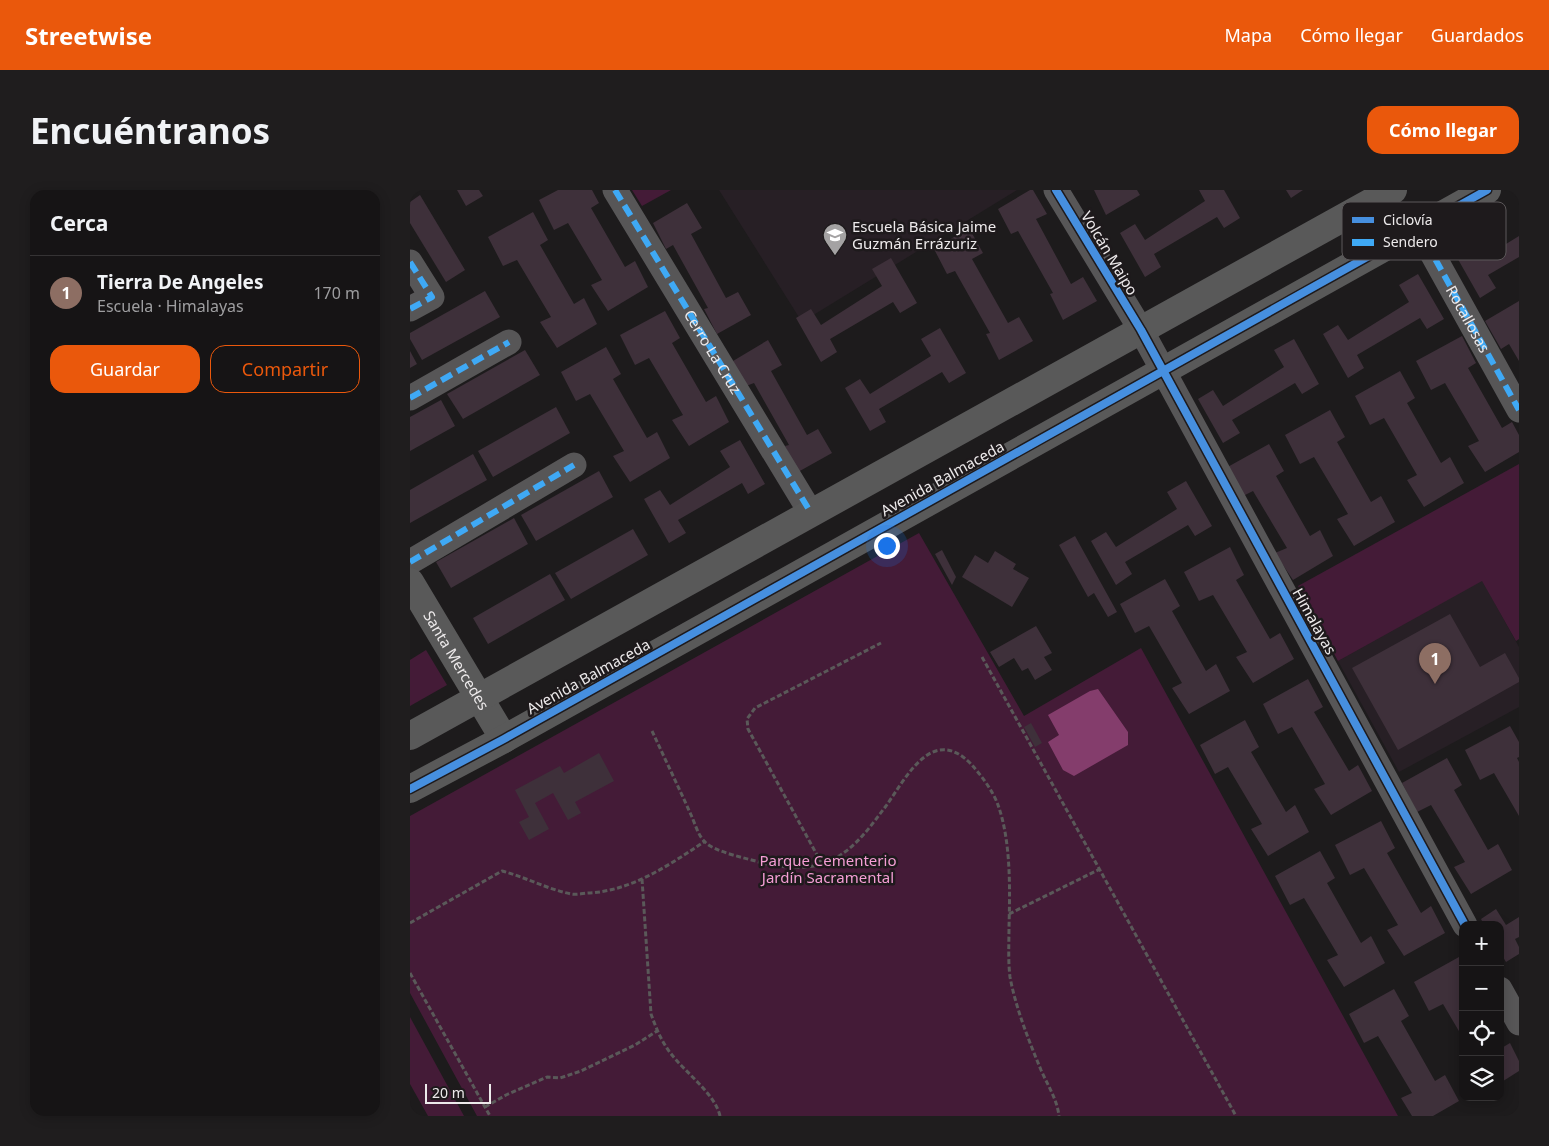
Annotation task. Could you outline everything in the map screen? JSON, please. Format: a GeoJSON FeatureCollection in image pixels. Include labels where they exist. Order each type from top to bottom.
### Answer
{"type":"FeatureCollection","features":[{"type":"Feature","properties":{"kind":"street","name":"Cerro La Cruz"},"geometry":{"type":"LineString","coordinates":[[615,190],[811,513]]}},
{"type":"Feature","properties":{"kind":"street","name":"Volcán Maipo"},"geometry":{"type":"LineString","coordinates":[[1056,190],[1141,330]]}},
{"type":"Feature","properties":{"kind":"street"},"geometry":{"type":"LineString","coordinates":[[1371,202],[1393,190]]}},
{"type":"Feature","properties":{"kind":"street","name":"Avenida Balmaceda"},"geometry":{"type":"LineString","coordinates":[[1465,202],[1487,190]]}},
{"type":"Feature","properties":{"kind":"street"},"geometry":{"type":"LineString","coordinates":[[410,736],[1342,218]]}},
{"type":"Feature","properties":{"kind":"street","name":"Avenida Balmaceda"},"geometry":{"type":"LineString","coordinates":[[410,789],[504,739],[1360,260]]}},
{"type":"Feature","properties":{"kind":"street","name":"Rocallosas"},"geometry":{"type":"LineString","coordinates":[[1436,260],[1519,410]]}},
{"type":"Feature","properties":{"kind":"street"},"geometry":{"type":"LineString","coordinates":[[410,262],[432,297],[410,309]]}},
{"type":"Feature","properties":{"kind":"street","name":"Himalayas"},"geometry":{"type":"LineString","coordinates":[[1141,330],[1463,921]]}},
{"type":"Feature","properties":{"kind":"street"},"geometry":{"type":"LineString","coordinates":[[410,398],[509,342]]}},
{"type":"Feature","properties":{"kind":"street"},"geometry":{"type":"LineString","coordinates":[[410,562],[574,465]]}},
{"type":"Feature","properties":{"kind":"street","name":"Santa Mercedes"},"geometry":{"type":"LineString","coordinates":[[410,582],[504,739]]}},
{"type":"Feature","properties":{"kind":"street"},"geometry":{"type":"LineString","coordinates":[[1507,988],[1519,1023]]}},
{"type":"Feature","properties":{"kind":"path"},"geometry":{"type":"LineString","coordinates":[[822,864],[748,729],[747,719],[755,708],[881,643]]}},
{"type":"Feature","properties":{"kind":"path"},"geometry":{"type":"LineString","coordinates":[[982,656],[1236,1116]]}},
{"type":"Feature","properties":{"kind":"path"},"geometry":{"type":"LineString","coordinates":[[652,731],[704,842],[732,855],[773,865],[798,868],[822,864],[841,855],[857,842],[872,825],[905,776],[919,760],[932,752],[945,750],[964,757],[975,768],[998,804],[1007,850],[1010,975],[1015,998],[1032,1048],[1058,1103],[1059,1116]]}},
{"type":"Feature","properties":{"kind":"path"},"geometry":{"type":"LineString","coordinates":[[410,923],[502,871],[548,888],[573,894],[604,892],[664,869],[704,842]]}},
{"type":"Feature","properties":{"kind":"path"},"geometry":{"type":"LineString","coordinates":[[1009,914],[1100,869]]}},
{"type":"Feature","properties":{"kind":"path"},"geometry":{"type":"LineString","coordinates":[[642,879],[651,1014],[657,1031],[670,1054],[712,1099],[720,1116]]}},
{"type":"Feature","properties":{"kind":"path"},"geometry":{"type":"LineString","coordinates":[[410,973],[490,1116]]}},
{"type":"Feature","properties":{"kind":"path"},"geometry":{"type":"LineString","coordinates":[[485,1107],[506,1095],[547,1077],[560,1078],[581,1071],[635,1045],[657,1031]]}},
{"type":"Feature","properties":{"kind":"shaded area","name":"Escuela Básica Jaime Guzmán Errázuriz"},"geometry":{"type":"Polygon","coordinates":[[[719,190],[1017,190],[802,322],[719,190]]]}},
{"type":"Feature","properties":{"kind":"shaded area"},"geometry":{"type":"Polygon","coordinates":[[[1482,580],[1519,647],[1519,707],[1399,772],[1338,661],[1482,580]]]}},
{"type":"Feature","properties":{"kind":"shaded area"},"geometry":{"type":"Polygon","coordinates":[[[1098,689],[1128,732],[1128,745],[1074,776],[1063,770],[1048,742],[1059,735],[1048,715],[1090,691],[1098,689]]]}},
{"type":"Feature","properties":{"kind":"green space"},"geometry":{"type":"Polygon","coordinates":[[[632,190],[671,190],[642,206],[632,190]]]}},
{"type":"Feature","properties":{"kind":"green space"},"geometry":{"type":"Polygon","coordinates":[[[1519,464],[1519,639],[1516,641],[1482,581],[1338,661],[1298,586],[1519,464]]]}},
{"type":"Feature","properties":{"kind":"green space","name":"Parque Cementerio Jardín Sacramental"},"geometry":{"type":"Polygon","coordinates":[[[919,533],[1024,716],[1141,648],[1398,1116],[477,1116],[410,993],[410,816],[919,533]]]}},
{"type":"Feature","properties":{"kind":"green space"},"geometry":{"type":"Polygon","coordinates":[[[426,650],[447,685],[410,706],[410,660],[426,650]]]}},
{"type":"Feature","properties":{"kind":"green space"},"geometry":{"type":"Polygon","coordinates":[[[410,1017],[464,1116],[428,1116],[410,1084],[410,1017]]]}},
{"type":"Feature","properties":{"kind":"building"},"geometry":{"type":"Polygon","coordinates":[[[457,190],[479,190],[483,196],[466,206],[457,190]]]}},
{"type":"Feature","properties":{"kind":"building"},"geometry":{"type":"Polygon","coordinates":[[[558,190],[592,190],[599,203],[591,208],[625,267],[635,261],[648,287],[608,311],[591,285],[602,280],[568,223],[554,230],[539,200],[558,190]]]}},
{"type":"Feature","properties":{"kind":"building"},"geometry":{"type":"Polygon","coordinates":[[[1033,190],[1047,214],[1036,219],[1071,284],[1083,277],[1097,301],[1063,320],[1050,294],[1053,293],[1018,231],[1011,234],[998,209],[1033,190]]]}},
{"type":"Feature","properties":{"kind":"building"},"geometry":{"type":"Polygon","coordinates":[[[1094,190],[1137,190],[1140,195],[1106,215],[1094,190]]]}},
{"type":"Feature","properties":{"kind":"building"},"geometry":{"type":"Polygon","coordinates":[[[1199,190],[1224,190],[1240,218],[1224,228],[1217,217],[1154,254],[1161,267],[1145,277],[1120,233],[1135,224],[1145,240],[1205,201],[1199,190]]]}},
{"type":"Feature","properties":{"kind":"building"},"geometry":{"type":"Polygon","coordinates":[[[1286,190],[1303,190],[1291,198],[1286,190]]]}},
{"type":"Feature","properties":{"kind":"building"},"geometry":{"type":"Polygon","coordinates":[[[420,195],[465,270],[446,282],[410,223],[410,202],[420,195]]]}},
{"type":"Feature","properties":{"kind":"building"},"geometry":{"type":"Polygon","coordinates":[[[687,203],[702,228],[691,234],[726,298],[738,292],[751,315],[717,334],[704,309],[708,308],[673,245],[666,249],[653,223],[687,203]]]}},
{"type":"Feature","properties":{"kind":"building"},"geometry":{"type":"Polygon","coordinates":[[[533,212],[548,240],[540,245],[574,304],[584,298],[597,324],[557,348],[540,322],[551,317],[517,260],[503,266],[488,237],[533,212]]]}},
{"type":"Feature","properties":{"kind":"building"},"geometry":{"type":"Polygon","coordinates":[[[969,228],[983,253],[972,259],[1008,323],[1019,317],[1033,341],[999,360],[986,334],[990,333],[955,271],[947,274],[934,249],[969,228]]]}},
{"type":"Feature","properties":{"kind":"building"},"geometry":{"type":"Polygon","coordinates":[[[1519,236],[1519,257],[1488,275],[1496,288],[1480,298],[1458,260],[1506,260],[1506,244],[1519,236]]]}},
{"type":"Feature","properties":{"kind":"building"},"geometry":{"type":"Polygon","coordinates":[[[891,258],[917,303],[900,313],[893,302],[830,339],[837,352],[821,362],[796,318],[811,309],[821,325],[882,286],[872,269],[891,258]]]}},
{"type":"Feature","properties":{"kind":"building"},"geometry":{"type":"Polygon","coordinates":[[[1418,274],[1444,319],[1427,329],[1420,318],[1357,355],[1364,368],[1348,378],[1323,334],[1338,325],[1348,340],[1409,302],[1399,285],[1418,274]]]}},
{"type":"Feature","properties":{"kind":"building"},"geometry":{"type":"Polygon","coordinates":[[[485,291],[500,317],[422,360],[410,339],[410,333],[485,291]]]}},
{"type":"Feature","properties":{"kind":"building"},"geometry":{"type":"Polygon","coordinates":[[[1519,301],[1519,361],[1509,344],[1501,349],[1485,321],[1519,301]]]}},
{"type":"Feature","properties":{"kind":"building"},"geometry":{"type":"Polygon","coordinates":[[[665,311],[680,338],[672,343],[706,402],[716,396],[729,422],[689,446],[672,420],[683,415],[649,358],[635,365],[620,335],[665,311]]]}},
{"type":"Feature","properties":{"kind":"building"},"geometry":{"type":"Polygon","coordinates":[[[940,328],[966,373],[949,383],[942,372],[879,409],[886,422],[870,431],[845,388],[860,379],[870,394],[931,356],[921,339],[940,328]]]}},
{"type":"Feature","properties":{"kind":"building"},"geometry":{"type":"Polygon","coordinates":[[[1462,336],[1476,363],[1468,368],[1502,428],[1512,422],[1519,435],[1519,452],[1485,472],[1468,446],[1479,441],[1445,383],[1431,390],[1416,361],[1462,336]]]}},
{"type":"Feature","properties":{"kind":"building"},"geometry":{"type":"Polygon","coordinates":[[[1294,339],[1319,384],[1302,394],[1295,383],[1232,420],[1240,433],[1223,443],[1198,399],[1213,390],[1223,406],[1284,367],[1274,350],[1294,339]]]}},
{"type":"Feature","properties":{"kind":"building"},"geometry":{"type":"Polygon","coordinates":[[[768,340],[782,365],[771,371],[807,435],[818,429],[832,453],[798,472],[785,446],[789,445],[754,383],[746,386],[733,361],[768,340]]]}},
{"type":"Feature","properties":{"kind":"building"},"geometry":{"type":"Polygon","coordinates":[[[606,347],[621,374],[613,379],[647,438],[657,432],[670,458],[630,482],[613,456],[624,451],[590,394],[576,401],[561,372],[606,347]]]}},
{"type":"Feature","properties":{"kind":"building"},"geometry":{"type":"Polygon","coordinates":[[[525,350],[540,375],[463,419],[447,394],[525,350]]]}},
{"type":"Feature","properties":{"kind":"building"},"geometry":{"type":"Polygon","coordinates":[[[410,351],[417,364],[410,368],[410,351]]]}},
{"type":"Feature","properties":{"kind":"building"},"geometry":{"type":"Polygon","coordinates":[[[1400,371],[1415,398],[1407,403],[1441,463],[1450,457],[1464,483],[1424,507],[1407,480],[1417,475],[1384,418],[1370,425],[1355,396],[1400,371]]]}},
{"type":"Feature","properties":{"kind":"building"},"geometry":{"type":"Polygon","coordinates":[[[441,400],[455,426],[410,451],[410,417],[441,400]]]}},
{"type":"Feature","properties":{"kind":"building"},"geometry":{"type":"Polygon","coordinates":[[[556,407],[570,433],[493,477],[478,451],[556,407]]]}},
{"type":"Feature","properties":{"kind":"building"},"geometry":{"type":"Polygon","coordinates":[[[1330,410],[1345,437],[1337,442],[1371,502],[1381,496],[1395,522],[1354,546],[1337,519],[1348,514],[1314,457],[1300,464],[1285,435],[1330,410]]]}},
{"type":"Feature","properties":{"kind":"building"},"geometry":{"type":"Polygon","coordinates":[[[740,440],[765,484],[748,494],[742,483],[678,520],[686,533],[669,543],[644,499],[660,490],[670,505],[730,467],[720,451],[740,440]]]}},
{"type":"Feature","properties":{"kind":"building"},"geometry":{"type":"Polygon","coordinates":[[[1269,444],[1284,471],[1276,476],[1310,536],[1320,530],[1333,556],[1293,580],[1275,553],[1287,548],[1253,491],[1239,498],[1224,469],[1269,444]]]}},
{"type":"Feature","properties":{"kind":"building"},"geometry":{"type":"Polygon","coordinates":[[[473,454],[487,480],[410,523],[410,490],[473,454]]]}},
{"type":"Feature","properties":{"kind":"building"},"geometry":{"type":"Polygon","coordinates":[[[599,471],[613,497],[536,541],[521,515],[599,471]]]}},
{"type":"Feature","properties":{"kind":"building"},"geometry":{"type":"Polygon","coordinates":[[[1186,481],[1212,526],[1195,536],[1188,525],[1125,562],[1132,574],[1116,585],[1091,541],[1106,532],[1116,547],[1177,509],[1167,492],[1186,481]]]}},
{"type":"Feature","properties":{"kind":"building"},"geometry":{"type":"Polygon","coordinates":[[[514,518],[528,544],[451,588],[436,562],[514,518]]]}},
{"type":"Feature","properties":{"kind":"building"},"geometry":{"type":"Polygon","coordinates":[[[633,529],[648,555],[571,599],[555,573],[633,529]]]}},
{"type":"Feature","properties":{"kind":"building"},"geometry":{"type":"Polygon","coordinates":[[[1075,536],[1117,612],[1108,617],[1094,593],[1088,597],[1059,545],[1075,536]]]}},
{"type":"Feature","properties":{"kind":"building"},"geometry":{"type":"Polygon","coordinates":[[[1230,547],[1244,575],[1236,580],[1270,639],[1280,633],[1294,659],[1253,683],[1236,657],[1247,652],[1213,595],[1199,601],[1184,572],[1230,547]]]}},
{"type":"Feature","properties":{"kind":"building"},"geometry":{"type":"Polygon","coordinates":[[[942,550],[956,577],[952,585],[935,554],[942,550]]]}},
{"type":"Feature","properties":{"kind":"building"},"geometry":{"type":"Polygon","coordinates":[[[995,551],[1016,564],[1013,569],[1029,578],[1012,607],[962,577],[975,555],[988,563],[995,551]]]}},
{"type":"Feature","properties":{"kind":"building"},"geometry":{"type":"Polygon","coordinates":[[[550,574],[565,600],[488,644],[473,618],[550,574]]]}},
{"type":"Feature","properties":{"kind":"building"},"geometry":{"type":"Polygon","coordinates":[[[1165,579],[1180,606],[1172,611],[1206,671],[1216,664],[1230,691],[1189,714],[1172,688],[1182,683],[1149,626],[1135,633],[1120,604],[1165,579]]]}},
{"type":"Feature","properties":{"kind":"building"},"geometry":{"type":"Polygon","coordinates":[[[1450,614],[1480,667],[1505,653],[1519,678],[1519,682],[1398,750],[1352,668],[1450,614]]]}},
{"type":"Feature","properties":{"kind":"building"},"geometry":{"type":"Polygon","coordinates":[[[1036,626],[1052,653],[1044,657],[1052,670],[1035,680],[1028,668],[1022,671],[1014,658],[999,667],[990,652],[1036,626]]]}},
{"type":"Feature","properties":{"kind":"building"},"geometry":{"type":"Polygon","coordinates":[[[1308,679],[1323,707],[1314,712],[1349,771],[1358,765],[1372,791],[1331,815],[1314,789],[1325,784],[1292,727],[1278,734],[1263,704],[1308,679]]]}},
{"type":"Feature","properties":{"kind":"building"},"geometry":{"type":"Polygon","coordinates":[[[1245,720],[1259,747],[1251,752],[1286,812],[1295,805],[1309,832],[1268,856],[1251,829],[1262,824],[1228,767],[1215,774],[1200,745],[1245,720]]]}},
{"type":"Feature","properties":{"kind":"building"},"geometry":{"type":"Polygon","coordinates":[[[1031,723],[1042,743],[1035,747],[1024,727],[1031,723]]]}},
{"type":"Feature","properties":{"kind":"building"},"geometry":{"type":"Polygon","coordinates":[[[1510,726],[1519,742],[1519,757],[1517,758],[1519,762],[1519,816],[1494,773],[1480,780],[1465,750],[1510,726]]]}},
{"type":"Feature","properties":{"kind":"building"},"geometry":{"type":"Polygon","coordinates":[[[599,753],[614,781],[575,802],[581,813],[568,820],[553,793],[535,803],[549,829],[529,840],[519,822],[529,817],[515,790],[560,766],[564,773],[599,753]]]}},
{"type":"Feature","properties":{"kind":"building"},"geometry":{"type":"Polygon","coordinates":[[[1447,758],[1462,785],[1454,790],[1488,850],[1498,844],[1512,870],[1471,894],[1454,867],[1465,862],[1431,805],[1417,812],[1402,783],[1447,758]]]}},
{"type":"Feature","properties":{"kind":"building"},"geometry":{"type":"Polygon","coordinates":[[[1381,821],[1395,848],[1387,853],[1421,913],[1431,906],[1445,933],[1404,956],[1387,930],[1398,925],[1364,868],[1350,875],[1335,845],[1381,821]]]}},
{"type":"Feature","properties":{"kind":"building"},"geometry":{"type":"Polygon","coordinates":[[[1320,851],[1335,878],[1327,883],[1361,943],[1371,936],[1385,963],[1344,987],[1327,960],[1338,955],[1304,898],[1290,905],[1275,876],[1320,851]]]}},
{"type":"Feature","properties":{"kind":"building"},"geometry":{"type":"Polygon","coordinates":[[[1496,909],[1504,921],[1482,921],[1481,919],[1496,909]]]}},
{"type":"Feature","properties":{"kind":"building"},"geometry":{"type":"Polygon","coordinates":[[[1519,917],[1519,937],[1515,939],[1519,947],[1519,954],[1506,962],[1504,959],[1504,922],[1506,925],[1519,917]]]}},
{"type":"Feature","properties":{"kind":"building"},"geometry":{"type":"Polygon","coordinates":[[[1459,957],[1459,1031],[1443,1004],[1429,1011],[1414,982],[1459,957]]]}},
{"type":"Feature","properties":{"kind":"building"},"geometry":{"type":"Polygon","coordinates":[[[1394,989],[1409,1016],[1401,1021],[1435,1081],[1445,1075],[1459,1101],[1433,1116],[1412,1116],[1401,1098],[1412,1093],[1378,1036],[1364,1043],[1349,1014],[1394,989]]]}},
{"type":"Feature","properties":{"kind":"building"},"geometry":{"type":"Polygon","coordinates":[[[1510,1043],[1519,1061],[1519,1071],[1504,1080],[1504,1056],[1504,1047],[1510,1043]]]}},
{"type":"Feature","properties":{"kind":"marked path"},"geometry":{"type":"LineString","coordinates":[[615,190],[811,513]]}},
{"type":"Feature","properties":{"kind":"marked path"},"geometry":{"type":"LineString","coordinates":[[1436,260],[1519,410]]}},
{"type":"Feature","properties":{"kind":"marked path"},"geometry":{"type":"LineString","coordinates":[[410,262],[432,297],[410,309]]}},
{"type":"Feature","properties":{"kind":"marked path"},"geometry":{"type":"LineString","coordinates":[[410,398],[509,342]]}},
{"type":"Feature","properties":{"kind":"marked path"},"geometry":{"type":"LineString","coordinates":[[410,562],[574,465]]}},
{"type":"Feature","properties":{"kind":"cycle path"},"geometry":{"type":"LineString","coordinates":[[1056,190],[1141,330],[1463,921]]}},
{"type":"Feature","properties":{"kind":"cycle path"},"geometry":{"type":"LineString","coordinates":[[1466,202],[1487,190]]}},
{"type":"Feature","properties":{"kind":"cycle path"},"geometry":{"type":"LineString","coordinates":[[410,789],[504,739],[1362,260]]}},
{"type":"Feature","properties":{"kind":"place","name":"Escuela Básica Jaime Guzmán Errázuriz"},"geometry":{"type":"Point","coordinates":[835,256]}},
{"type":"Feature","properties":{"kind":"place","name":"Tierra De Angeles"},"geometry":{"type":"Point","coordinates":[1435,684]}}]}
